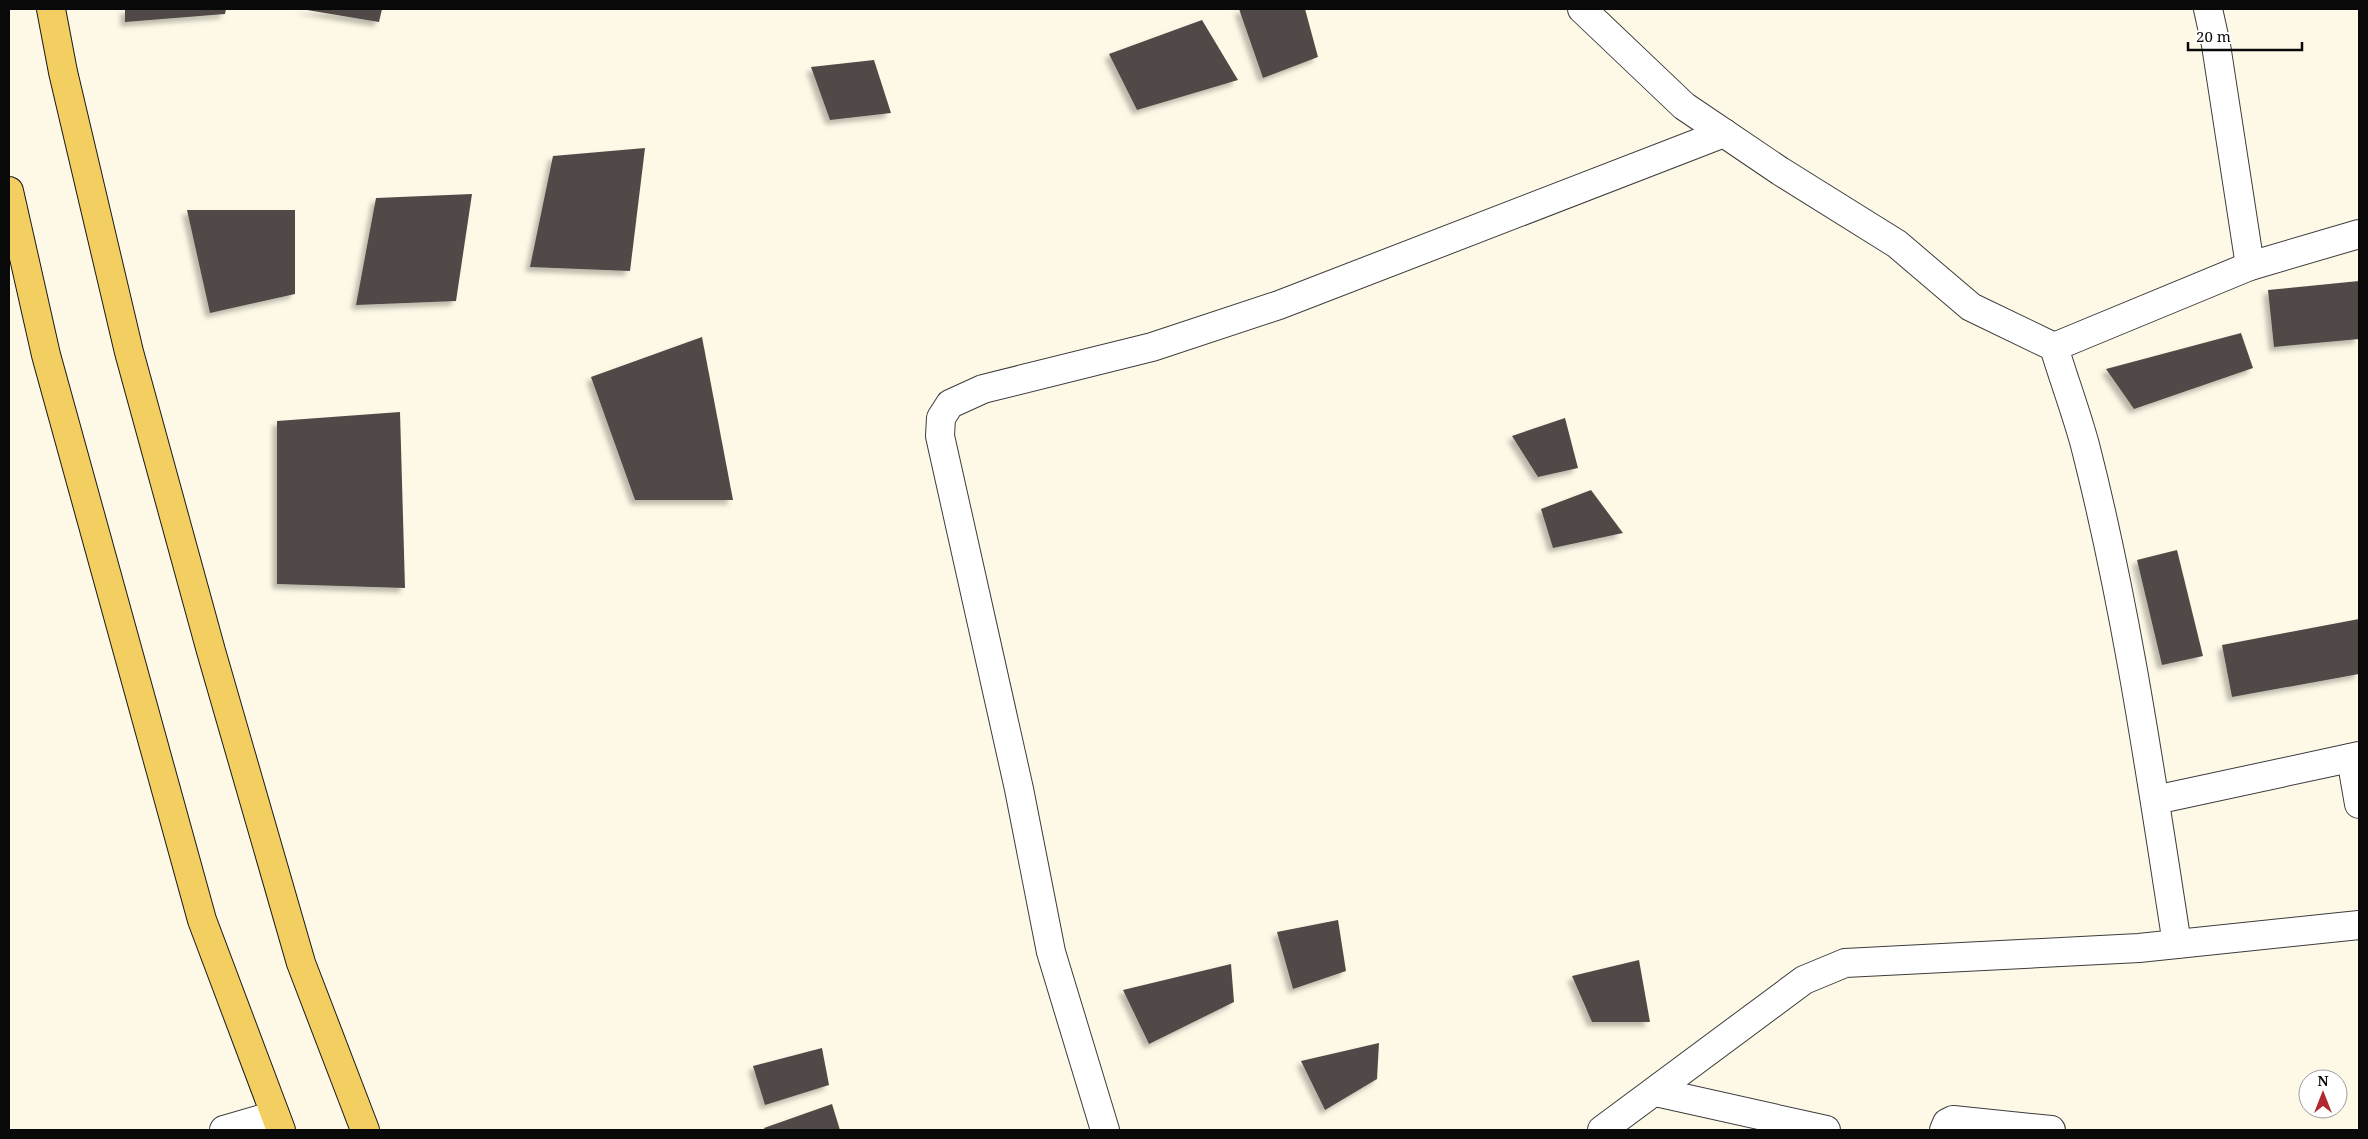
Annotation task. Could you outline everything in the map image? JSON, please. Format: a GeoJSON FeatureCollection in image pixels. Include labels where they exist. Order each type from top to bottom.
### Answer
{"type":"FeatureCollection","features":[{"type":"Feature","properties":{"kind":"main road"},"geometry":{"type":"LineString","coordinates":[[51,9],[63,72],[129,352],[208,642],[301,962],[365,1130]]}},
{"type":"Feature","properties":{"kind":"main road"},"geometry":{"type":"LineString","coordinates":[[9,191],[46,355],[202,920],[278,1122]]}},
{"type":"Feature","properties":{"kind":"street"},"geometry":{"type":"LineString","coordinates":[[1582,9],[1684,106],[1896,244],[1971,307],[2054,347],[2084,443],[2113,564],[2177,944]]}},
{"type":"Feature","properties":{"kind":"street"},"geometry":{"type":"LineString","coordinates":[[2208,9],[2216,45],[2250,266]]}},
{"type":"Feature","properties":{"kind":"street"},"geometry":{"type":"LineString","coordinates":[[1105,1130],[1051,952],[1018,789],[940,436],[941,418],[950,404],[983,389],[1152,347],[1279,305],[1724,133]]}},
{"type":"Feature","properties":{"kind":"street"},"geometry":{"type":"LineString","coordinates":[[2054,347],[2250,266],[2359,234]]}},
{"type":"Feature","properties":{"kind":"street"},"geometry":{"type":"LineString","coordinates":[[2154,800],[2355,757],[2359,804]]}},
{"type":"Feature","properties":{"kind":"street"},"geometry":{"type":"LineString","coordinates":[[1602,1130],[1656,1092],[1804,980],[1844,963],[2139,948],[2359,925]]}},
{"type":"Feature","properties":{"kind":"street"},"geometry":{"type":"LineString","coordinates":[[1656,1092],[1826,1130]]}},
{"type":"Feature","properties":{"kind":"street"},"geometry":{"type":"LineString","coordinates":[[1944,1130],[1947,1123],[1953,1120],[2051,1130]]}},
{"type":"Feature","properties":{"kind":"street"},"geometry":{"type":"LineString","coordinates":[[224,1130],[278,1122]]}},
{"type":"Feature","properties":{"kind":"building"},"geometry":{"type":"Polygon","coordinates":[[[125,9],[226,9],[225,14],[125,22],[125,9]]]}},
{"type":"Feature","properties":{"kind":"building"},"geometry":{"type":"Polygon","coordinates":[[[301,9],[382,9],[379,22],[301,9]]]}},
{"type":"Feature","properties":{"kind":"building"},"geometry":{"type":"Polygon","coordinates":[[[1239,9],[1305,9],[1318,57],[1263,78],[1239,9]]]}},
{"type":"Feature","properties":{"kind":"building"},"geometry":{"type":"Polygon","coordinates":[[[1202,20],[1238,80],[1137,110],[1109,54],[1202,20]]]}},
{"type":"Feature","properties":{"kind":"building"},"geometry":{"type":"Polygon","coordinates":[[[874,60],[891,113],[830,120],[811,67],[874,60]]]}},
{"type":"Feature","properties":{"kind":"building"},"geometry":{"type":"Polygon","coordinates":[[[645,148],[630,271],[530,267],[553,156],[645,148]]]}},
{"type":"Feature","properties":{"kind":"building"},"geometry":{"type":"Polygon","coordinates":[[[472,194],[456,301],[356,305],[376,198],[472,194]]]}},
{"type":"Feature","properties":{"kind":"building"},"geometry":{"type":"Polygon","coordinates":[[[187,210],[295,210],[295,294],[210,313],[187,210]]]}},
{"type":"Feature","properties":{"kind":"building"},"geometry":{"type":"Polygon","coordinates":[[[2359,281],[2359,339],[2274,347],[2268,290],[2359,281]]]}},
{"type":"Feature","properties":{"kind":"building"},"geometry":{"type":"Polygon","coordinates":[[[2241,333],[2253,368],[2134,409],[2106,369],[2241,333]]]}},
{"type":"Feature","properties":{"kind":"building"},"geometry":{"type":"Polygon","coordinates":[[[702,337],[733,500],[635,500],[591,377],[702,337]]]}},
{"type":"Feature","properties":{"kind":"building"},"geometry":{"type":"Polygon","coordinates":[[[400,412],[405,588],[277,584],[277,421],[400,412]]]}},
{"type":"Feature","properties":{"kind":"building"},"geometry":{"type":"Polygon","coordinates":[[[1565,418],[1578,468],[1538,477],[1512,436],[1565,418]]]}},
{"type":"Feature","properties":{"kind":"building"},"geometry":{"type":"Polygon","coordinates":[[[1591,490],[1623,533],[1553,548],[1541,509],[1591,490]]]}},
{"type":"Feature","properties":{"kind":"building"},"geometry":{"type":"Polygon","coordinates":[[[2177,550],[2203,656],[2162,665],[2137,560],[2177,550]]]}},
{"type":"Feature","properties":{"kind":"building"},"geometry":{"type":"Polygon","coordinates":[[[2359,619],[2359,674],[2232,697],[2222,645],[2359,619]]]}},
{"type":"Feature","properties":{"kind":"building"},"geometry":{"type":"Polygon","coordinates":[[[1338,920],[1346,971],[1293,989],[1277,932],[1338,920]]]}},
{"type":"Feature","properties":{"kind":"building"},"geometry":{"type":"Polygon","coordinates":[[[1639,960],[1650,1022],[1592,1022],[1572,976],[1639,960]]]}},
{"type":"Feature","properties":{"kind":"building"},"geometry":{"type":"Polygon","coordinates":[[[1231,964],[1234,1002],[1149,1044],[1123,990],[1231,964]]]}},
{"type":"Feature","properties":{"kind":"building"},"geometry":{"type":"Polygon","coordinates":[[[1379,1043],[1377,1079],[1325,1110],[1301,1061],[1379,1043]]]}},
{"type":"Feature","properties":{"kind":"building"},"geometry":{"type":"Polygon","coordinates":[[[822,1048],[829,1085],[765,1105],[753,1066],[822,1048]]]}},
{"type":"Feature","properties":{"kind":"building"},"geometry":{"type":"Polygon","coordinates":[[[832,1104],[840,1130],[765,1130],[764,1128],[832,1104]]]}}]}
